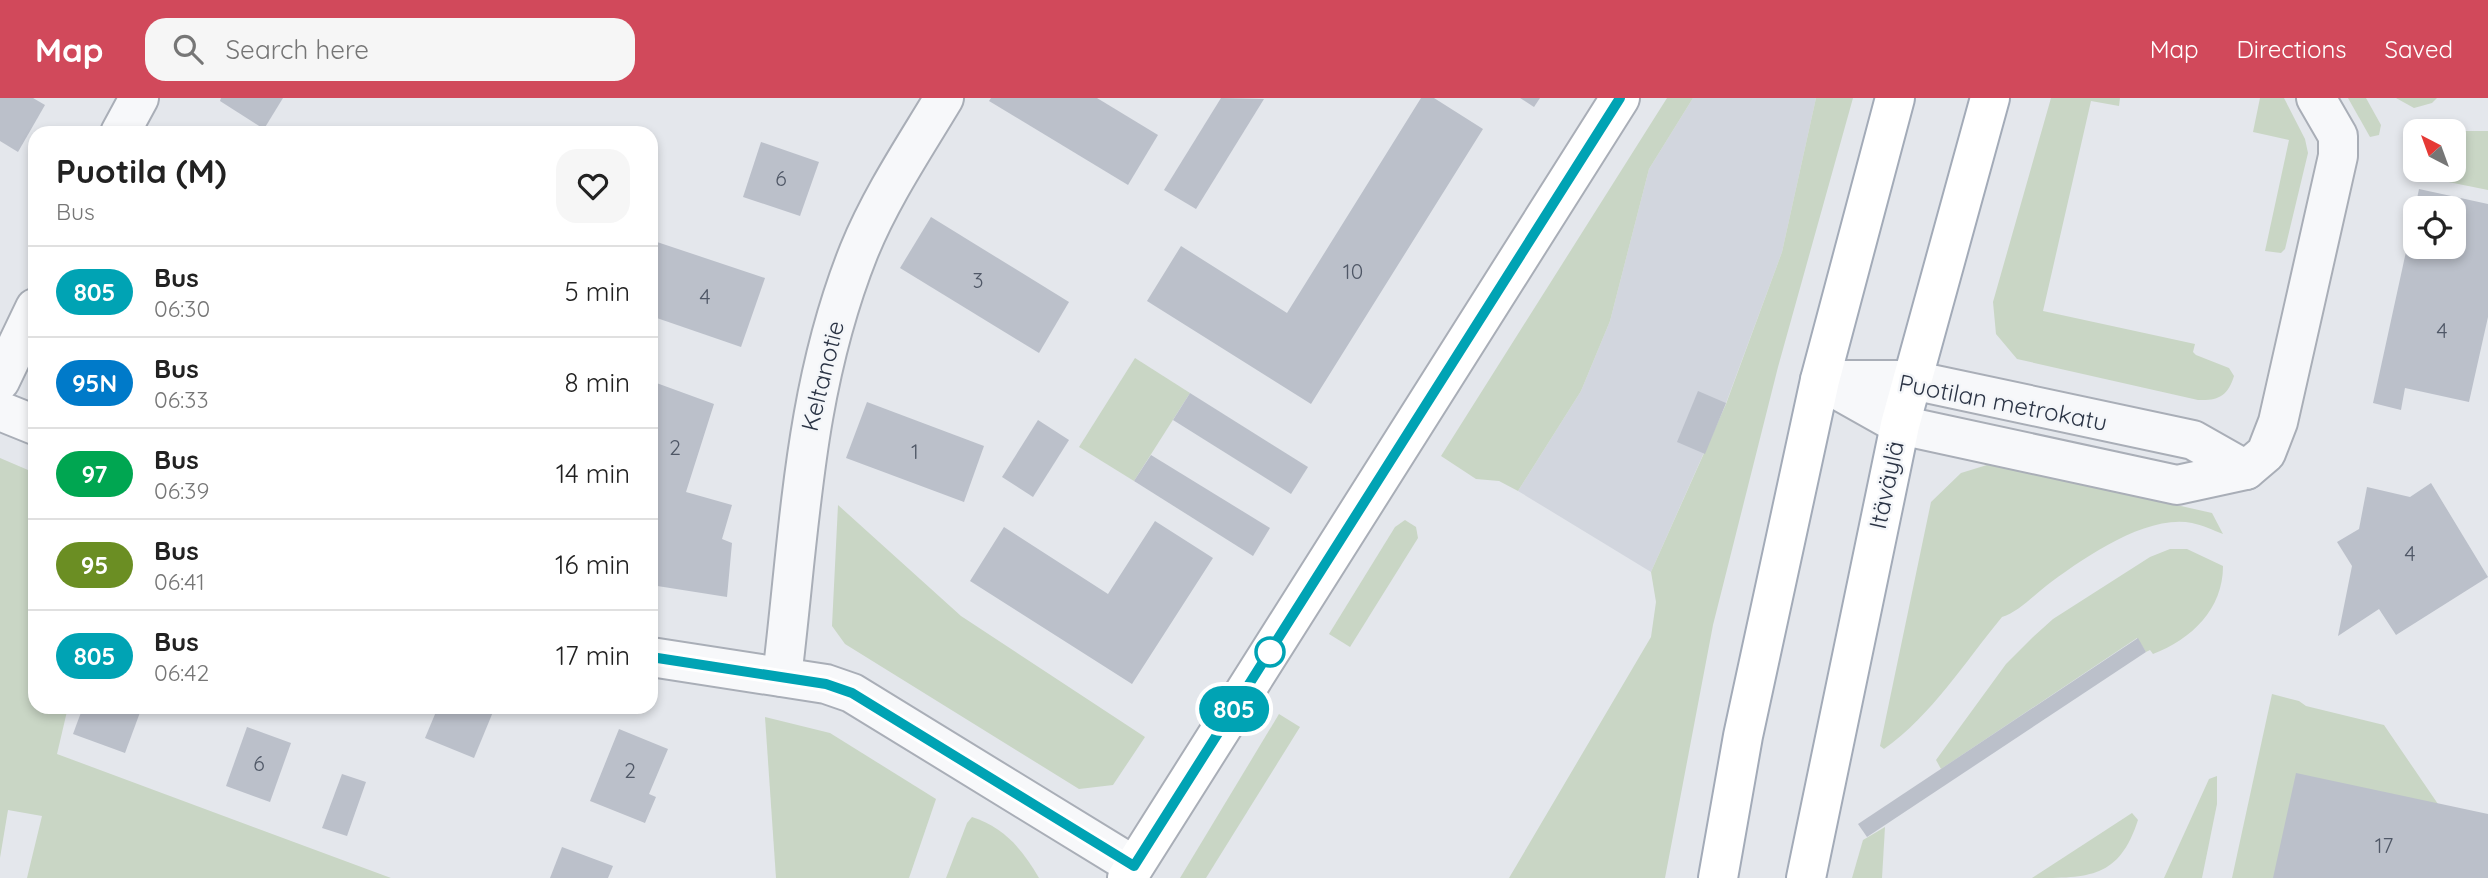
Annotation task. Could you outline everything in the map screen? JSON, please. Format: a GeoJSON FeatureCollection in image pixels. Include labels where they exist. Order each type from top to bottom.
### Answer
{"type":"FeatureCollection","features":[{"type":"Feature","properties":{"kind":"main road"},"geometry":{"type":"LineString","coordinates":[[1131,872],[1620,98]]}},
{"type":"Feature","properties":{"kind":"main road"},"geometry":{"type":"LineString","coordinates":[[1718,878],[1743,737],[1820,380],[1895,98]]}},
{"type":"Feature","properties":{"kind":"main road","name":"Itäväylä"},"geometry":{"type":"LineString","coordinates":[[1806,878],[1900,425],[1990,98]]}},
{"type":"Feature","properties":{"kind":"street"},"geometry":{"type":"LineString","coordinates":[[124,126],[139,98]]}},
{"type":"Feature","properties":{"kind":"street","name":"Keltanotie"},"geometry":{"type":"LineString","coordinates":[[782,677],[806,448],[824,356],[859,251],[874,218],[944,98]]}},
{"type":"Feature","properties":{"kind":"street"},"geometry":{"type":"LineString","coordinates":[[2246,470],[2266,453],[2278,422],[2338,156],[2338,136],[2316,98]]}},
{"type":"Feature","properties":{"kind":"street"},"geometry":{"type":"LineString","coordinates":[[0,381],[28,323]]}},
{"type":"Feature","properties":{"kind":"street","name":"Puotilan metrokatu"},"geometry":{"type":"LineString","coordinates":[[1820,380],[1912,380],[2193,440],[2246,470]]}},
{"type":"Feature","properties":{"kind":"street","name":"Puotilan metrokatu"},"geometry":{"type":"LineString","coordinates":[[1820,380],[1900,425],[2177,485],[2246,470]]}},
{"type":"Feature","properties":{"kind":"street"},"geometry":{"type":"LineString","coordinates":[[0,411],[28,422]]}},
{"type":"Feature","properties":{"kind":"street"},"geometry":{"type":"LineString","coordinates":[[658,658],[826,684],[852,693],[1131,872]]}},
{"type":"Feature","properties":{"kind":"shaded area"},"geometry":{"type":"Polygon","coordinates":[[[1693,98],[1816,98],[1782,252],[1726,403],[1651,572],[1518,491],[1581,391],[1610,321],[1649,169],[1693,98]]]}},
{"type":"Feature","properties":{"kind":"green space"},"geometry":{"type":"Polygon","coordinates":[[[1667,98],[1693,98],[1649,169],[1610,321],[1581,391],[1518,491],[1499,481],[1476,479],[1441,456],[1667,98]]]}},
{"type":"Feature","properties":{"kind":"green space"},"geometry":{"type":"Polygon","coordinates":[[[1816,98],[1853,98],[1778,367],[1713,625],[1665,878],[1509,878],[1651,637],[1656,602],[1651,572],[1726,404],[1782,252],[1816,98]]]}},
{"type":"Feature","properties":{"kind":"green space"},"geometry":{"type":"Polygon","coordinates":[[[2051,98],[2120,98],[2119,106],[2091,101],[2043,311],[2195,344],[2193,352],[2196,355],[2229,368],[2234,376],[2229,388],[2221,396],[2198,400],[2017,359],[1996,334],[1993,302],[2051,98]]]}},
{"type":"Feature","properties":{"kind":"green space"},"geometry":{"type":"Polygon","coordinates":[[[2260,98],[2284,98],[2305,139],[2308,153],[2285,249],[2281,253],[2265,251],[2289,140],[2253,132],[2260,98]]]}},
{"type":"Feature","properties":{"kind":"green space"},"geometry":{"type":"Polygon","coordinates":[[[2348,98],[2366,98],[2381,125],[2379,135],[2370,137],[2348,98]]]}},
{"type":"Feature","properties":{"kind":"green space"},"geometry":{"type":"Polygon","coordinates":[[[2396,98],[2437,98],[2432,103],[2414,108],[2396,98]]]}},
{"type":"Feature","properties":{"kind":"green space"},"geometry":{"type":"Polygon","coordinates":[[[2466,131],[2488,131],[2488,190],[2448,182],[2466,182],[2466,131]]]}},
{"type":"Feature","properties":{"kind":"green space"},"geometry":{"type":"Polygon","coordinates":[[[1135,358],[1190,393],[1134,481],[1079,447],[1135,358]]]}},
{"type":"Feature","properties":{"kind":"green space"},"geometry":{"type":"Polygon","coordinates":[[[0,458],[28,470],[28,714],[66,714],[57,754],[391,878],[27,878],[42,816],[8,810],[0,858],[0,458]]]}},
{"type":"Feature","properties":{"kind":"green space"},"geometry":{"type":"Polygon","coordinates":[[[1987,465],[2012,468],[2212,513],[2223,534],[2192,523],[2174,522],[2134,532],[2095,552],[2019,608],[2002,617],[1947,688],[1917,720],[1884,749],[1880,746],[1931,502],[1961,473],[1987,465]]]}},
{"type":"Feature","properties":{"kind":"green space"},"geometry":{"type":"Polygon","coordinates":[[[838,505],[961,616],[1145,737],[1113,785],[1079,789],[845,644],[832,626],[838,505]]]}},
{"type":"Feature","properties":{"kind":"green space"},"geometry":{"type":"Polygon","coordinates":[[[1405,520],[1416,527],[1418,538],[1350,647],[1329,634],[1395,527],[1405,520]]]}},
{"type":"Feature","properties":{"kind":"green space"},"geometry":{"type":"Polygon","coordinates":[[[2170,549],[2187,549],[2223,566],[2218,596],[2203,621],[2180,640],[2153,654],[2150,650],[2146,652],[2137,638],[1941,769],[1936,760],[2006,664],[2033,637],[2053,619],[2150,557],[2170,549]]]}},
{"type":"Feature","properties":{"kind":"green space"},"geometry":{"type":"Polygon","coordinates":[[[2272,694],[2299,701],[2306,706],[2384,725],[2438,804],[2273,878],[2232,878],[2272,694]]]}},
{"type":"Feature","properties":{"kind":"green space"},"geometry":{"type":"Polygon","coordinates":[[[1279,714],[1300,727],[1206,878],[1180,878],[1279,714]]]}},
{"type":"Feature","properties":{"kind":"green space"},"geometry":{"type":"Polygon","coordinates":[[[765,717],[830,733],[936,799],[909,878],[776,878],[765,717]]]}},
{"type":"Feature","properties":{"kind":"green space"},"geometry":{"type":"Polygon","coordinates":[[[2217,776],[2217,804],[2202,878],[2164,878],[2209,779],[2217,776]]]}},
{"type":"Feature","properties":{"kind":"green space"},"geometry":{"type":"Polygon","coordinates":[[[2132,813],[2138,820],[2122,854],[2111,864],[2086,875],[2032,878],[2132,813]]]}},
{"type":"Feature","properties":{"kind":"green space"},"geometry":{"type":"Polygon","coordinates":[[[972,817],[994,827],[1012,841],[1039,878],[946,878],[967,823],[972,817]]]}},
{"type":"Feature","properties":{"kind":"green space"},"geometry":{"type":"Polygon","coordinates":[[[1885,827],[1882,878],[1852,878],[1863,840],[1885,827]]]}},
{"type":"Feature","properties":{"kind":"building"},"geometry":{"type":"Polygon","coordinates":[[[0,98],[33,98],[45,105],[33,126],[28,126],[28,135],[18,152],[0,141],[0,98]]]}},
{"type":"Feature","properties":{"kind":"building"},"geometry":{"type":"Polygon","coordinates":[[[221,98],[283,98],[266,126],[259,126],[220,101],[221,98]]]}},
{"type":"Feature","properties":{"kind":"building"},"geometry":{"type":"Polygon","coordinates":[[[991,98],[1097,98],[1158,135],[1128,185],[989,101],[991,98]]]}},
{"type":"Feature","properties":{"kind":"building"},"geometry":{"type":"Polygon","coordinates":[[[1221,98],[1264,99],[1196,209],[1164,190],[1221,98]]]}},
{"type":"Feature","properties":{"kind":"building"},"geometry":{"type":"Polygon","coordinates":[[[1421,98],[1434,98],[1483,129],[1311,404],[1147,301],[1181,246],[1287,313],[1421,98]]]}},
{"type":"Feature","properties":{"kind":"building"},"geometry":{"type":"Polygon","coordinates":[[[1520,98],[1540,98],[1534,107],[1520,98]]]}},
{"type":"Feature","properties":{"kind":"building"},"geometry":{"type":"Polygon","coordinates":[[[761,142],[819,162],[800,216],[743,197],[761,142]]]}},
{"type":"Feature","properties":{"kind":"building"},"geometry":{"type":"Polygon","coordinates":[[[2419,189],[2451,196],[2418,196],[2419,189]]]}},
{"type":"Feature","properties":{"kind":"building"},"geometry":{"type":"Polygon","coordinates":[[[2466,199],[2488,204],[2488,317],[2469,402],[2405,388],[2401,410],[2373,403],[2404,259],[2466,259],[2466,199]]]}},
{"type":"Feature","properties":{"kind":"building"},"geometry":{"type":"Polygon","coordinates":[[[931,217],[1069,302],[1039,353],[900,268],[931,217]]]}},
{"type":"Feature","properties":{"kind":"building"},"geometry":{"type":"Polygon","coordinates":[[[658,242],[765,278],[741,347],[658,318],[658,242]]]}},
{"type":"Feature","properties":{"kind":"building"},"geometry":{"type":"Polygon","coordinates":[[[658,384],[714,404],[686,492],[732,505],[722,539],[732,543],[727,597],[658,586],[658,384]]]}},
{"type":"Feature","properties":{"kind":"building"},"geometry":{"type":"Polygon","coordinates":[[[1698,391],[1726,403],[1705,454],[1677,442],[1698,391]]]}},
{"type":"Feature","properties":{"kind":"building"},"geometry":{"type":"Polygon","coordinates":[[[1190,393],[1308,467],[1291,494],[1173,420],[1190,393]]]}},
{"type":"Feature","properties":{"kind":"building"},"geometry":{"type":"Polygon","coordinates":[[[867,402],[984,446],[964,502],[846,458],[867,402]]]}},
{"type":"Feature","properties":{"kind":"building"},"geometry":{"type":"Polygon","coordinates":[[[1038,420],[1069,440],[1033,497],[1002,477],[1038,420]]]}},
{"type":"Feature","properties":{"kind":"building"},"geometry":{"type":"Polygon","coordinates":[[[1151,455],[1270,528],[1253,556],[1134,481],[1151,455]]]}},
{"type":"Feature","properties":{"kind":"building"},"geometry":{"type":"Polygon","coordinates":[[[2431,483],[2488,577],[2396,635],[2379,609],[2338,636],[2352,566],[2337,542],[2359,529],[2367,487],[2410,497],[2431,483]]]}},
{"type":"Feature","properties":{"kind":"building"},"geometry":{"type":"Polygon","coordinates":[[[1155,521],[1213,558],[1132,684],[970,581],[1004,527],[1108,594],[1155,521]]]}},
{"type":"Feature","properties":{"kind":"building"},"geometry":{"type":"Polygon","coordinates":[[[2138,638],[2146,652],[1867,837],[1858,824],[2138,638]]]}},
{"type":"Feature","properties":{"kind":"building"},"geometry":{"type":"Polygon","coordinates":[[[80,714],[139,714],[125,753],[73,734],[80,714]]]}},
{"type":"Feature","properties":{"kind":"building"},"geometry":{"type":"Polygon","coordinates":[[[435,714],[492,714],[474,758],[425,738],[435,714]]]}},
{"type":"Feature","properties":{"kind":"building"},"geometry":{"type":"Polygon","coordinates":[[[247,727],[291,743],[270,802],[226,786],[247,727]]]}},
{"type":"Feature","properties":{"kind":"building"},"geometry":{"type":"Polygon","coordinates":[[[619,729],[668,749],[649,794],[656,797],[645,823],[590,801],[619,729]]]}},
{"type":"Feature","properties":{"kind":"building"},"geometry":{"type":"Polygon","coordinates":[[[2296,773],[2488,814],[2488,878],[2273,878],[2296,773]]]}},
{"type":"Feature","properties":{"kind":"building"},"geometry":{"type":"Polygon","coordinates":[[[342,774],[366,782],[347,836],[322,828],[342,774]]]}},
{"type":"Feature","properties":{"kind":"building"},"geometry":{"type":"Polygon","coordinates":[[[562,847],[613,866],[608,878],[550,878],[562,847]]]}},
{"type":"Feature","properties":{"kind":"bus line","name":"805"},"geometry":{"type":"LineString","coordinates":[[658,658],[826,684],[852,693],[885,710],[1134,866],[1620,98]]}}]}
